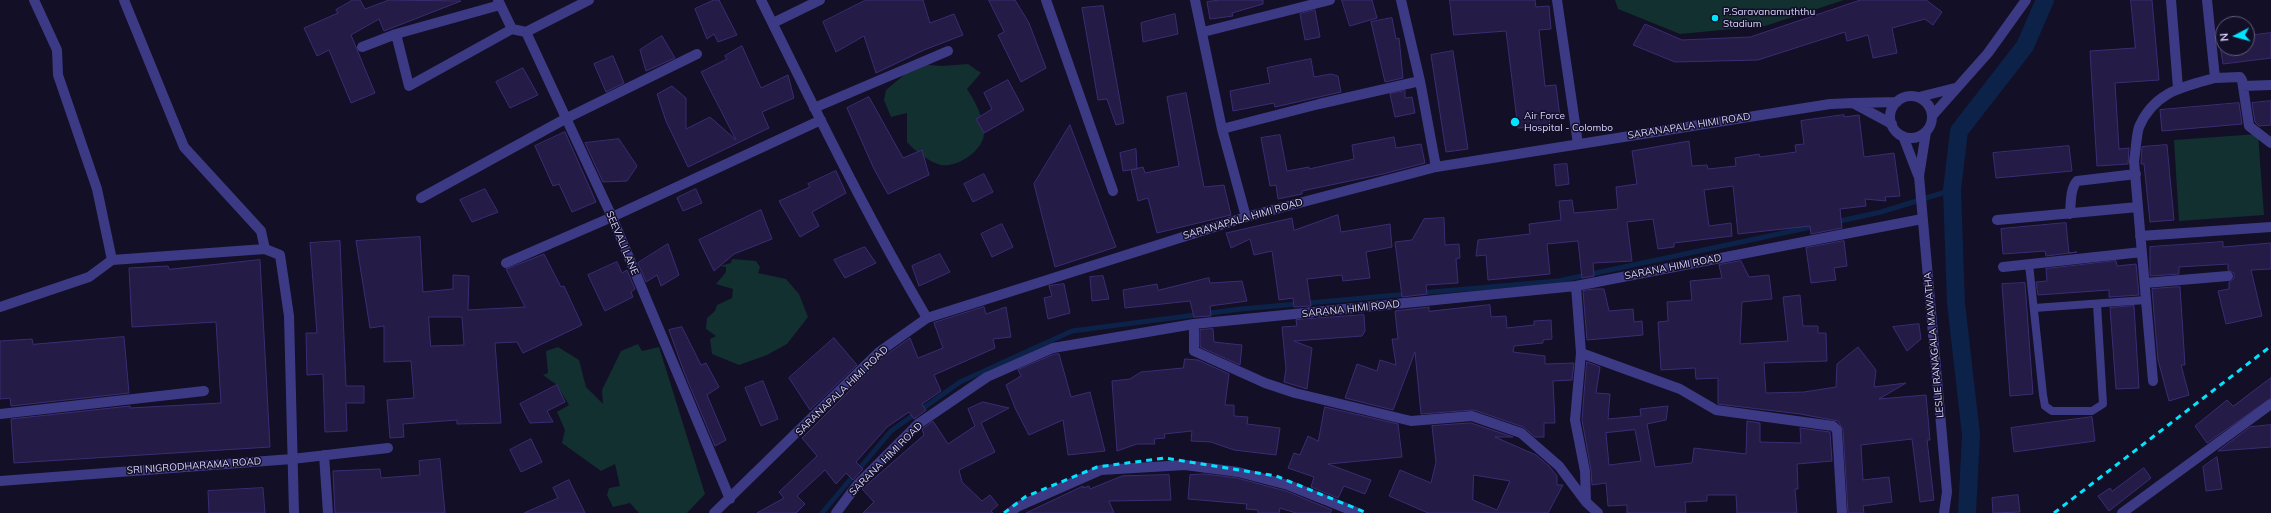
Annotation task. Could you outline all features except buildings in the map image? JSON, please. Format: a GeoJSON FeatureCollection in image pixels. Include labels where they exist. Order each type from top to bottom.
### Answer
{"type":"FeatureCollection","features":[{"type":"Feature","properties":{"kind":"street"},"geometry":{"type":"LineString","coordinates":[[34,0],[58,50],[58,75],[97,189],[112,260]]}},
{"type":"Feature","properties":{"kind":"street"},"geometry":{"type":"LineString","coordinates":[[124,0],[184,147],[261,231],[265,249]]}},
{"type":"Feature","properties":{"kind":"street"},"geometry":{"type":"LineString","coordinates":[[396,34],[409,86],[512,29],[526,32],[589,0]]}},
{"type":"Feature","properties":{"kind":"street"},"geometry":{"type":"LineString","coordinates":[[761,0],[814,108],[927,318]]}},
{"type":"Feature","properties":{"kind":"street"},"geometry":{"type":"LineString","coordinates":[[773,23],[820,0]]}},
{"type":"Feature","properties":{"kind":"street"},"geometry":{"type":"LineString","coordinates":[[1046,0],[1113,191]]}},
{"type":"Feature","properties":{"kind":"street"},"geometry":{"type":"LineString","coordinates":[[1195,0],[1203,32],[1222,129],[1246,217]]}},
{"type":"Feature","properties":{"kind":"street"},"geometry":{"type":"LineString","coordinates":[[1203,32],[1330,0]]}},
{"type":"Feature","properties":{"kind":"street"},"geometry":{"type":"LineString","coordinates":[[1401,0],[1420,81],[1436,167]]}},
{"type":"Feature","properties":{"kind":"street"},"geometry":{"type":"LineString","coordinates":[[1558,0],[1578,144]]}},
{"type":"Feature","properties":{"kind":"street","name":"LESLIE RANAGALA MAWATHA"},"geometry":{"type":"LineString","coordinates":[[1944,513],[1947,492],[1919,176],[1926,132],[1932,122],[1932,116],[1955,88],[1988,53],[2026,0]]}},
{"type":"Feature","properties":{"kind":"street"},"geometry":{"type":"LineString","coordinates":[[2172,0],[2178,88]]}},
{"type":"Feature","properties":{"kind":"street"},"geometry":{"type":"LineString","coordinates":[[2207,0],[2215,78]]}},
{"type":"Feature","properties":{"kind":"street"},"geometry":{"type":"LineString","coordinates":[[362,47],[396,34],[499,2],[512,29]]}},
{"type":"Feature","properties":{"kind":"street","name":"SEEVALI LANE"},"geometry":{"type":"LineString","coordinates":[[526,32],[565,119],[612,217],[730,499]]}},
{"type":"Feature","properties":{"kind":"street"},"geometry":{"type":"LineString","coordinates":[[814,108],[948,51]]}},
{"type":"Feature","properties":{"kind":"street"},"geometry":{"type":"LineString","coordinates":[[420,198],[565,119],[697,54]]}},
{"type":"Feature","properties":{"kind":"street"},"geometry":{"type":"LineString","coordinates":[[2153,381],[2134,161],[2139,128],[2154,102],[2178,88],[2215,78],[2240,77],[2243,86],[2249,126],[2271,143]]}},
{"type":"Feature","properties":{"kind":"street"},"geometry":{"type":"LineString","coordinates":[[1222,129],[1319,104],[1420,81]]}},
{"type":"Feature","properties":{"kind":"street"},"geometry":{"type":"LineString","coordinates":[[2243,86],[2271,85]]}},
{"type":"Feature","properties":{"kind":"street"},"geometry":{"type":"LineString","coordinates":[[1892,124],[1891,112],[1897,102],[1907,97],[1919,97],[1955,88]]}},
{"type":"Feature","properties":{"kind":"street"},"geometry":{"type":"LineString","coordinates":[[1919,97],[1928,105],[1932,116]]}},
{"type":"Feature","properties":{"kind":"street","name":"SARANAPALA HIMI ROAD"},"geometry":{"type":"LineString","coordinates":[[714,513],[879,352],[927,318],[1246,217],[1436,167],[1830,104],[1897,102]]}},
{"type":"Feature","properties":{"kind":"street"},"geometry":{"type":"LineString","coordinates":[[1853,103],[1892,124]]}},
{"type":"Feature","properties":{"kind":"street"},"geometry":{"type":"LineString","coordinates":[[506,263],[612,217],[821,120]]}},
{"type":"Feature","properties":{"kind":"street","name":"LESLIE RANAGALA MAWATHA"},"geometry":{"type":"LineString","coordinates":[[1892,124],[1898,134],[1904,136],[1919,176]]}},
{"type":"Feature","properties":{"kind":"street"},"geometry":{"type":"LineString","coordinates":[[1904,136],[1915,138],[1926,132]]}},
{"type":"Feature","properties":{"kind":"street"},"geometry":{"type":"LineString","coordinates":[[2070,214],[2071,196],[2074,185],[2077,181],[2136,174]]}},
{"type":"Feature","properties":{"kind":"street"},"geometry":{"type":"LineString","coordinates":[[1997,220],[2138,207]]}},
{"type":"Feature","properties":{"kind":"street","name":"SARANA HIMI ROAD"},"geometry":{"type":"LineString","coordinates":[[836,513],[857,485],[918,424],[987,377],[1053,348],[1194,324],[1576,286],[1922,219]]}},
{"type":"Feature","properties":{"kind":"street"},"geometry":{"type":"LineString","coordinates":[[2140,236],[2271,227]]}},
{"type":"Feature","properties":{"kind":"street"},"geometry":{"type":"LineString","coordinates":[[0,307],[89,277],[112,260],[265,249],[280,255],[289,316],[294,513]]}},
{"type":"Feature","properties":{"kind":"street"},"geometry":{"type":"LineString","coordinates":[[2003,267],[2142,252]]}},
{"type":"Feature","properties":{"kind":"street"},"geometry":{"type":"LineString","coordinates":[[2145,283],[2228,276]]}},
{"type":"Feature","properties":{"kind":"street"},"geometry":{"type":"LineString","coordinates":[[1576,286],[1581,353],[1575,420],[1585,471],[1586,502]]}},
{"type":"Feature","properties":{"kind":"street"},"geometry":{"type":"LineString","coordinates":[[1194,324],[1194,352],[1265,383],[1295,393],[1411,421],[1472,416],[1521,433],[1559,466],[1586,502],[1598,513]]}},
{"type":"Feature","properties":{"kind":"street"},"geometry":{"type":"LineString","coordinates":[[1581,353],[1680,389],[1716,410],[1833,426],[1837,430],[1842,513]]}},
{"type":"Feature","properties":{"kind":"street"},"geometry":{"type":"LineString","coordinates":[[0,414],[204,391]]}},
{"type":"Feature","properties":{"kind":"street"},"geometry":{"type":"LineString","coordinates":[[2122,513],[2271,404]]}},
{"type":"Feature","properties":{"kind":"street","name":"SRI NIGRODHARAMA ROAD"},"geometry":{"type":"LineString","coordinates":[[0,481],[292,459],[388,448]]}},
{"type":"Feature","properties":{"kind":"street"},"geometry":{"type":"LineString","coordinates":[[324,455],[328,513]]}},
{"type":"Feature","properties":{"kind":"street"},"geometry":{"type":"LineString","coordinates":[[1010,513],[1017,507],[1100,470],[1185,465],[1238,472],[1288,485],[1358,513]]}},
{"type":"Feature","properties":{"kind":"lane"},"geometry":{"type":"LineString","coordinates":[[2029,264],[2046,406],[2052,411],[2092,411],[2103,404],[2097,304]]}},
{"type":"Feature","properties":{"kind":"lane"},"geometry":{"type":"LineString","coordinates":[[2034,308],[2146,300]]}},
{"type":"Feature","properties":{"kind":"green space","name":"P.Saravanamuththu Stadium"},"geometry":{"type":"Polygon","coordinates":[[[1615,0],[1844,0],[1765,26],[1680,34],[1618,9],[1615,0]]]}},
{"type":"Feature","properties":{"kind":"green space"},"geometry":{"type":"Polygon","coordinates":[[[917,64],[942,66],[968,64],[981,73],[967,89],[976,104],[980,115],[984,132],[983,139],[975,151],[962,161],[955,164],[936,164],[918,152],[907,142],[907,113],[891,117],[884,100],[886,90],[917,64]]]}},
{"type":"Feature","properties":{"kind":"green space"},"geometry":{"type":"Polygon","coordinates":[[[2258,134],[2264,215],[2179,221],[2174,140],[2258,134]]]}},
{"type":"Feature","properties":{"kind":"green space"},"geometry":{"type":"Polygon","coordinates":[[[732,259],[756,261],[760,267],[758,273],[786,279],[799,294],[808,317],[787,344],[767,355],[739,365],[712,354],[710,339],[716,336],[706,329],[707,318],[715,311],[717,305],[732,298],[733,289],[716,284],[726,272],[726,267],[720,266],[731,263],[732,259]]]}},
{"type":"Feature","properties":{"kind":"green space"},"geometry":{"type":"Polygon","coordinates":[[[638,344],[642,351],[659,347],[705,494],[687,513],[639,513],[630,503],[613,507],[607,495],[609,488],[620,486],[615,464],[601,471],[562,443],[565,430],[557,412],[569,405],[557,385],[543,375],[548,373],[546,351],[558,347],[579,360],[586,387],[603,404],[602,390],[621,351],[638,344]]]}},
{"type":"Feature","properties":{"kind":"waterway"},"geometry":{"type":"LineString","coordinates":[[1967,513],[1971,435],[1956,303],[1952,190],[1959,131],[2025,46],[2045,0]]}},
{"type":"Feature","properties":{"kind":"waterway"},"geometry":{"type":"LineString","coordinates":[[1835,222],[1881,212],[1952,190]]}},
{"type":"Feature","properties":{"kind":"waterway"},"geometry":{"type":"LineString","coordinates":[[1420,293],[1558,281],[1816,226]]}},
{"type":"Feature","properties":{"kind":"waterway"},"geometry":{"type":"LineString","coordinates":[[822,513],[891,431],[960,382],[1072,331],[1241,309],[1408,294]]}},
{"type":"Feature","properties":{"kind":"railway"},"geometry":{"type":"LineString","coordinates":[[2054,513],[2271,346]]}},
{"type":"Feature","properties":{"kind":"railway"},"geometry":{"type":"LineString","coordinates":[[1004,513],[1025,497],[1097,467],[1165,458],[1276,476],[1367,513]]}},
{"type":"Feature","properties":{"kind":"place","name":"P.Saravanamuththu Stadium"},"geometry":{"type":"Point","coordinates":[1715,18]}},
{"type":"Feature","properties":{"kind":"place","name":"Air Force Hospital - Colombo"},"geometry":{"type":"Point","coordinates":[1515,122]}}]}
